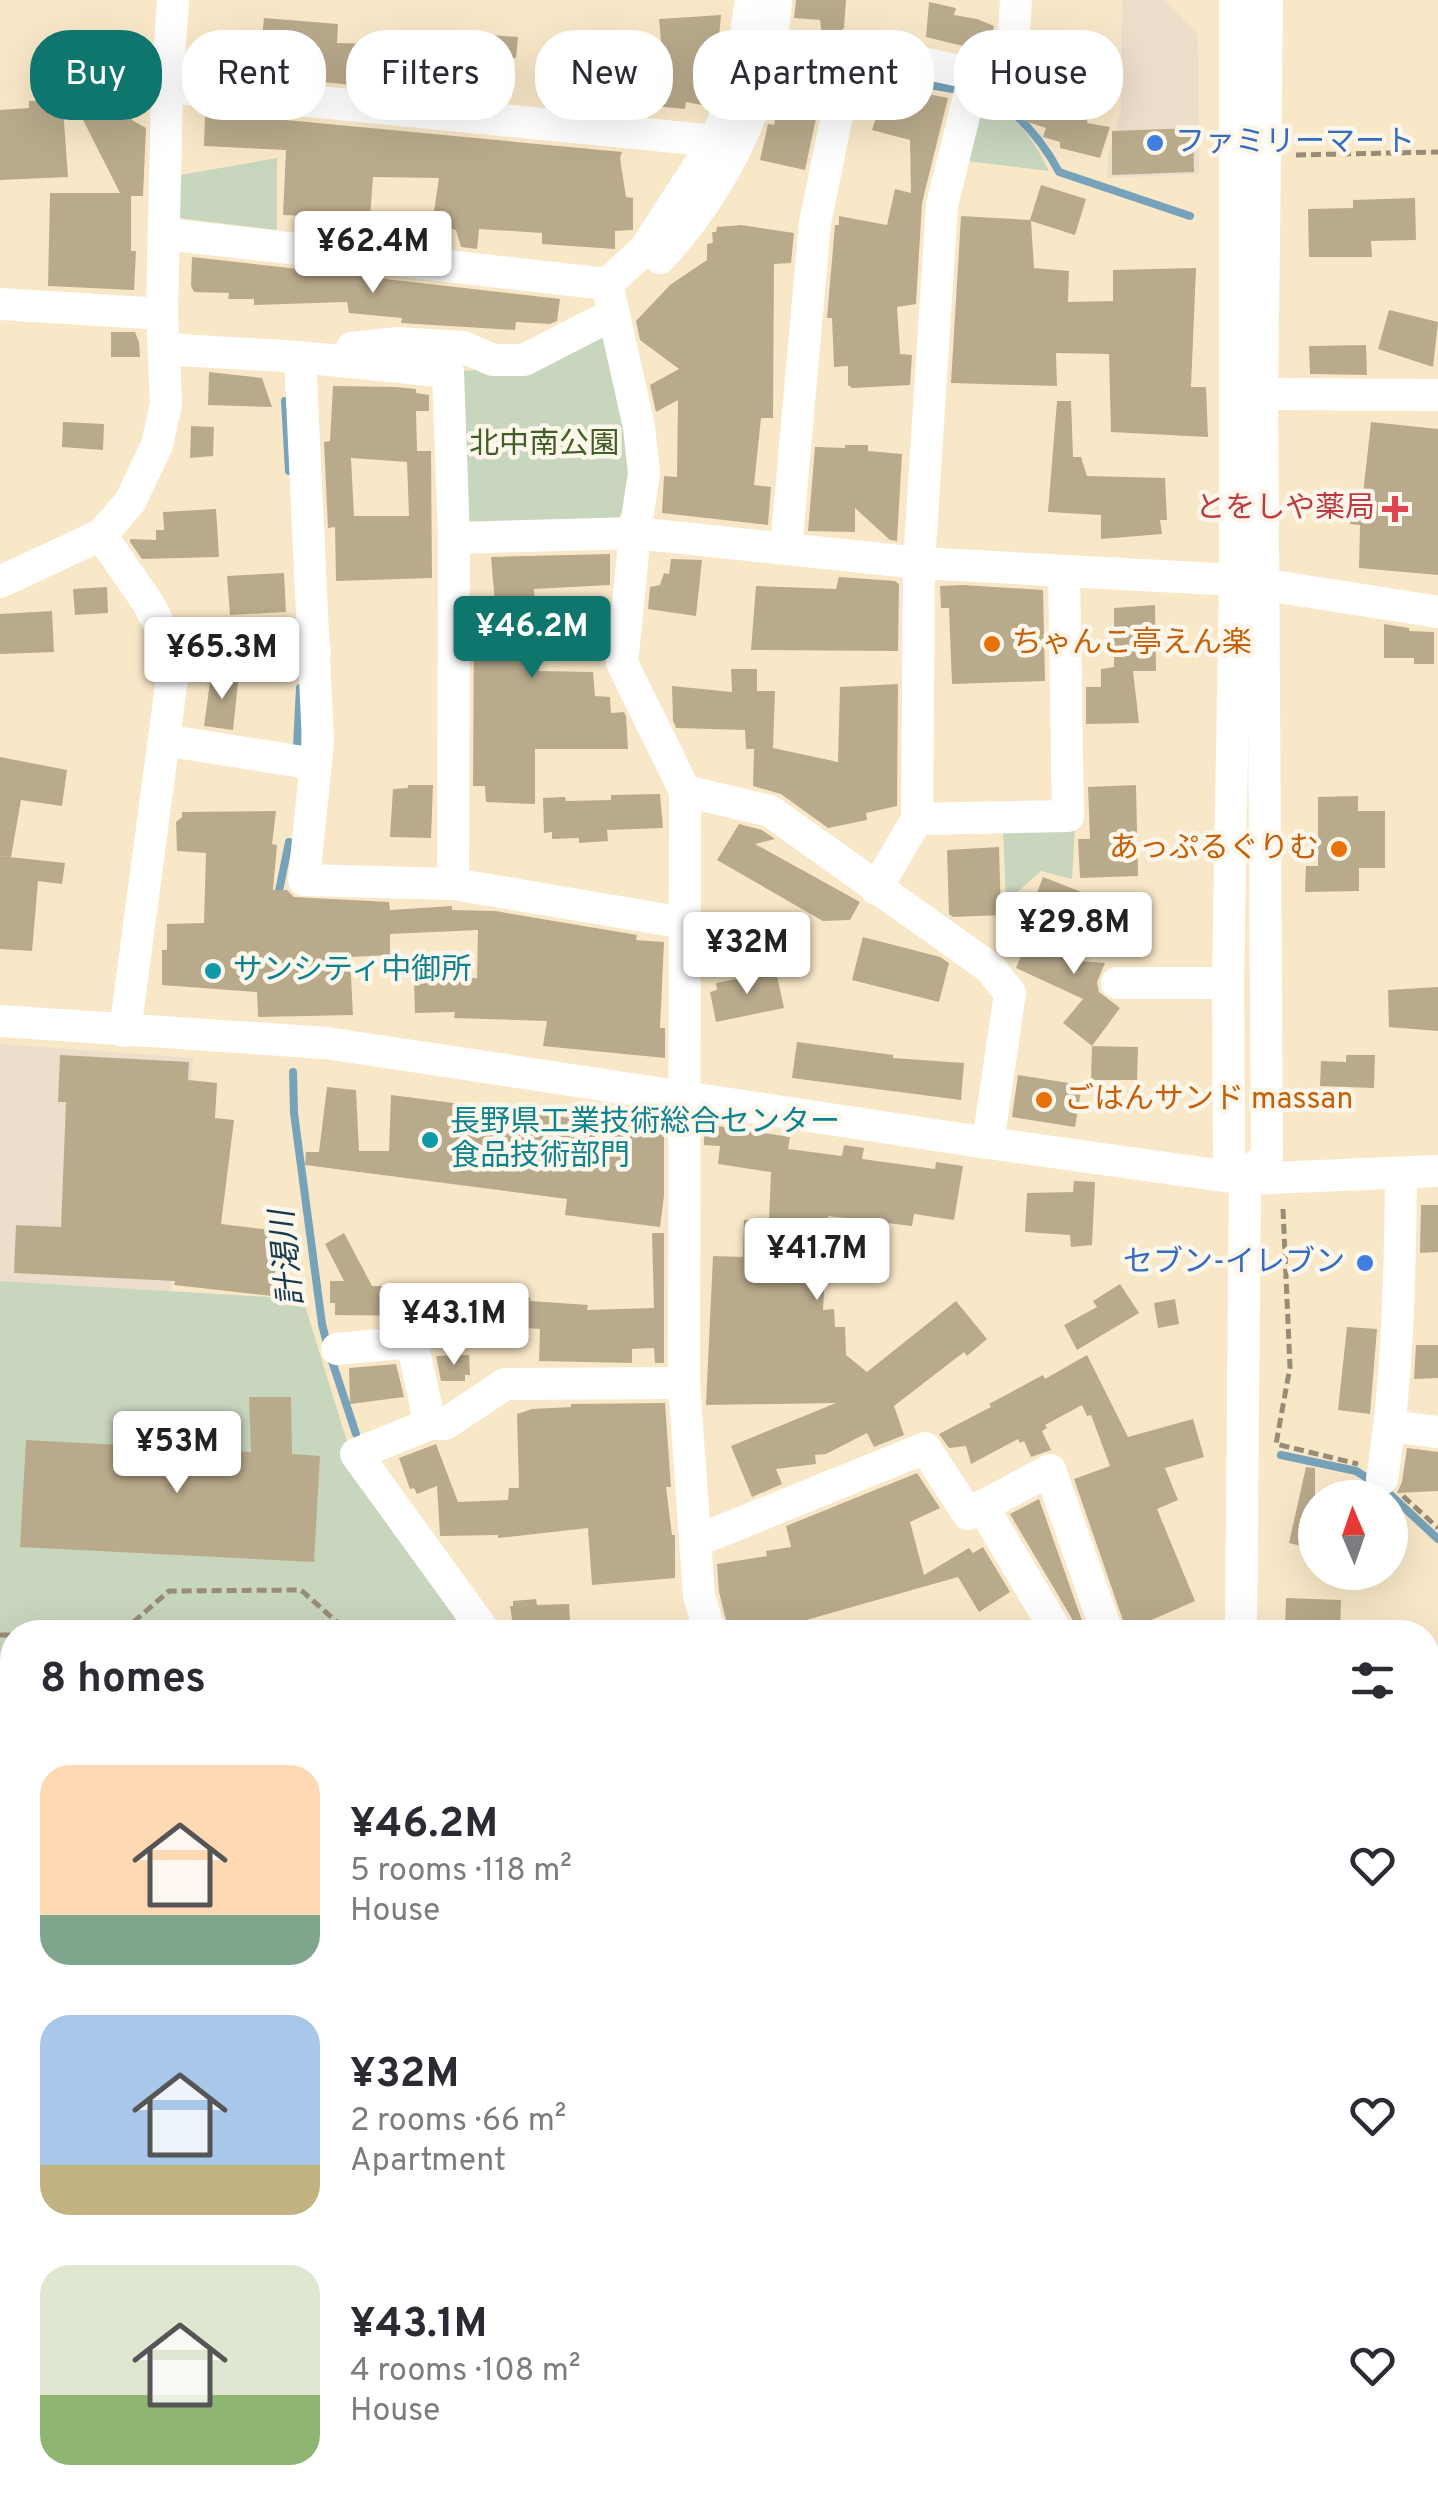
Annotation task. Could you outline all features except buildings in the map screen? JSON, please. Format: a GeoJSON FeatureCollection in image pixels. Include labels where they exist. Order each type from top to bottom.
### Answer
{"type":"FeatureCollection","features":[{"type":"Feature","properties":{"kind":"street"},"geometry":{"type":"LineString","coordinates":[[0,582],[101,536],[130,502],[157,445],[166,404],[163,331],[167,87],[173,0]]}},
{"type":"Feature","properties":{"kind":"street"},"geometry":{"type":"LineString","coordinates":[[706,1620],[699,1596],[684,1383],[684,791],[622,663],[644,473],[640,427],[610,301],[715,141],[738,86],[751,0]]}},
{"type":"Feature","properties":{"kind":"street"},"geometry":{"type":"LineString","coordinates":[[163,331],[350,348],[398,343],[463,347],[493,360],[525,363],[610,301],[680,235],[745,134],[768,60],[776,0]]}},
{"type":"Feature","properties":{"kind":"street"},"geometry":{"type":"LineString","coordinates":[[1014,30],[1016,0]]}},
{"type":"Feature","properties":{"kind":"street"},"geometry":{"type":"LineString","coordinates":[[1235,0],[1267,1155],[1246,1179]]}},
{"type":"Feature","properties":{"kind":"street"},"geometry":{"type":"LineString","coordinates":[[1241,1620],[1246,1179],[1229,1157],[1228,983],[1262,394],[1268,0]]}},
{"type":"Feature","properties":{"kind":"street"},"geometry":{"type":"LineString","coordinates":[[786,548],[815,223],[851,47],[954,71]]}},
{"type":"Feature","properties":{"kind":"street"},"geometry":{"type":"LineString","coordinates":[[167,87],[715,141]]}},
{"type":"Feature","properties":{"kind":"street"},"geometry":{"type":"LineString","coordinates":[[876,889],[918,819],[919,563],[942,205],[963,120]]}},
{"type":"Feature","properties":{"kind":"street"},"geometry":{"type":"LineString","coordinates":[[165,234],[610,301]]}},
{"type":"Feature","properties":{"kind":"street"},"geometry":{"type":"LineString","coordinates":[[0,304],[300,357],[448,372],[454,538],[453,884]]}},
{"type":"Feature","properties":{"kind":"street"},"geometry":{"type":"LineString","coordinates":[[300,357],[315,652],[316,764],[304,880],[453,884],[684,922]]}},
{"type":"Feature","properties":{"kind":"street"},"geometry":{"type":"LineString","coordinates":[[1262,394],[1438,396]]}},
{"type":"Feature","properties":{"kind":"street"},"geometry":{"type":"LineString","coordinates":[[454,538],[635,532],[919,563],[1249,581],[1438,612]]}},
{"type":"Feature","properties":{"kind":"street"},"geometry":{"type":"LineString","coordinates":[[101,536],[148,603],[175,656],[126,1031]]}},
{"type":"Feature","properties":{"kind":"street"},"geometry":{"type":"LineString","coordinates":[[918,819],[1068,816],[1064,571]]}},
{"type":"Feature","properties":{"kind":"street"},"geometry":{"type":"LineString","coordinates":[[175,656],[315,652]]}},
{"type":"Feature","properties":{"kind":"street"},"geometry":{"type":"LineString","coordinates":[[164,740],[316,764]]}},
{"type":"Feature","properties":{"kind":"street"},"geometry":{"type":"LineString","coordinates":[[684,791],[770,811],[990,968],[1010,993],[988,1144]]}},
{"type":"Feature","properties":{"kind":"street"},"geometry":{"type":"LineString","coordinates":[[1117,983],[1228,983]]}},
{"type":"Feature","properties":{"kind":"street"},"geometry":{"type":"LineString","coordinates":[[0,1021],[326,1042],[988,1144],[1246,1179],[1438,1172]]}},
{"type":"Feature","properties":{"kind":"street"},"geometry":{"type":"LineString","coordinates":[[1382,1479],[1399,1317],[1400,1173]]}},
{"type":"Feature","properties":{"kind":"street"},"geometry":{"type":"LineString","coordinates":[[336,1349],[412,1342],[430,1424]]}},
{"type":"Feature","properties":{"kind":"street"},"geometry":{"type":"LineString","coordinates":[[476,1620],[356,1454],[430,1424],[446,1424],[505,1384],[684,1383]]}},
{"type":"Feature","properties":{"kind":"street"},"geometry":{"type":"LineString","coordinates":[[1390,1426],[1438,1432]]}},
{"type":"Feature","properties":{"kind":"street"},"geometry":{"type":"LineString","coordinates":[[696,1541],[925,1448],[968,1514],[1050,1470],[1102,1620]]}},
{"type":"Feature","properties":{"kind":"street"},"geometry":{"type":"LineString","coordinates":[[982,1506],[1050,1620]]}},
{"type":"Feature","properties":{"kind":"path"},"geometry":{"type":"LineString","coordinates":[[1296,155],[1438,152]]}},
{"type":"Feature","properties":{"kind":"path"},"geometry":{"type":"LineString","coordinates":[[1283,1209],[1290,1368],[1276,1444],[1369,1468],[1438,1528]]}},
{"type":"Feature","properties":{"kind":"path"},"geometry":{"type":"LineString","coordinates":[[136,1620],[169,1591],[282,1590],[301,1590],[335,1620]]}},
{"type":"Feature","properties":{"kind":"shaded area"},"geometry":{"type":"Polygon","coordinates":[[[1122,0],[1165,0],[1198,35],[1199,174],[1107,178],[1108,156],[1118,120],[1123,120],[1122,0]]]}},
{"type":"Feature","properties":{"kind":"shaded area"},"geometry":{"type":"Polygon","coordinates":[[[0,1044],[193,1058],[171,1291],[0,1281],[0,1044]]]}},
{"type":"Feature","properties":{"kind":"green space"},"geometry":{"type":"Polygon","coordinates":[[[976,120],[1014,120],[1030,138],[1049,171],[968,161],[976,120]]]}},
{"type":"Feature","properties":{"kind":"green space"},"geometry":{"type":"Polygon","coordinates":[[[277,158],[277,230],[179,218],[180,175],[277,158]]]}},
{"type":"Feature","properties":{"kind":"green space","name":"北中南公園"},"geometry":{"type":"Polygon","coordinates":[[[604,331],[632,453],[631,492],[615,527],[472,526],[462,520],[460,371],[526,367],[604,331]]]}},
{"type":"Feature","properties":{"kind":"green space"},"geometry":{"type":"Polygon","coordinates":[[[1075,826],[1072,879],[1041,871],[1006,902],[1003,827],[1075,826]]]}},
{"type":"Feature","properties":{"kind":"green space"},"geometry":{"type":"Polygon","coordinates":[[[0,1281],[303,1299],[348,1445],[461,1620],[0,1620],[0,1281]]]}},
{"type":"Feature","properties":{"kind":"waterway"},"geometry":{"type":"LineString","coordinates":[[934,86],[953,89]]}},
{"type":"Feature","properties":{"kind":"waterway"},"geometry":{"type":"LineString","coordinates":[[1020,120],[1059,172],[1190,216]]}},
{"type":"Feature","properties":{"kind":"waterway","name":"計渇川"},"geometry":{"type":"LineString","coordinates":[[285,401],[289,471]]}},
{"type":"Feature","properties":{"kind":"waterway","name":"計渇川"},"geometry":{"type":"LineString","coordinates":[[297,746],[300,688]]}},
{"type":"Feature","properties":{"kind":"waterway","name":"計渇川"},"geometry":{"type":"LineString","coordinates":[[278,896],[289,842]]}},
{"type":"Feature","properties":{"kind":"waterway","name":"計渇川"},"geometry":{"type":"LineString","coordinates":[[293,1072],[294,1113],[327,1344]]}},
{"type":"Feature","properties":{"kind":"waterway","name":"計渇川"},"geometry":{"type":"LineString","coordinates":[[331,1358],[356,1434]]}},
{"type":"Feature","properties":{"kind":"waterway"},"geometry":{"type":"LineString","coordinates":[[1281,1455],[1356,1471],[1370,1480]]}},
{"type":"Feature","properties":{"kind":"waterway"},"geometry":{"type":"LineString","coordinates":[[1408,1511],[1438,1539]]}},
{"type":"Feature","properties":{"kind":"place","name":"ファミリーマート"},"geometry":{"type":"Point","coordinates":[1155,143]}},
{"type":"Feature","properties":{"kind":"place","name":"とをしや薬局"},"geometry":{"type":"Point","coordinates":[1395,509]}},
{"type":"Feature","properties":{"kind":"place","name":"ちゃんこ亭えん楽"},"geometry":{"type":"Point","coordinates":[992,644]}},
{"type":"Feature","properties":{"kind":"place","name":"あっぷるぐりむ"},"geometry":{"type":"Point","coordinates":[1339,849]}},
{"type":"Feature","properties":{"kind":"place","name":"サンシティ中御所"},"geometry":{"type":"Point","coordinates":[213,971]}},
{"type":"Feature","properties":{"kind":"place","name":"ごはんサンド massan"},"geometry":{"type":"Point","coordinates":[1044,1100]}},
{"type":"Feature","properties":{"kind":"place","name":"長野県工業技術総合センター 食品技術部門"},"geometry":{"type":"Point","coordinates":[430,1140]}},
{"type":"Feature","properties":{"kind":"place","name":"セブン-イレブン"},"geometry":{"type":"Point","coordinates":[1365,1263]}}]}
